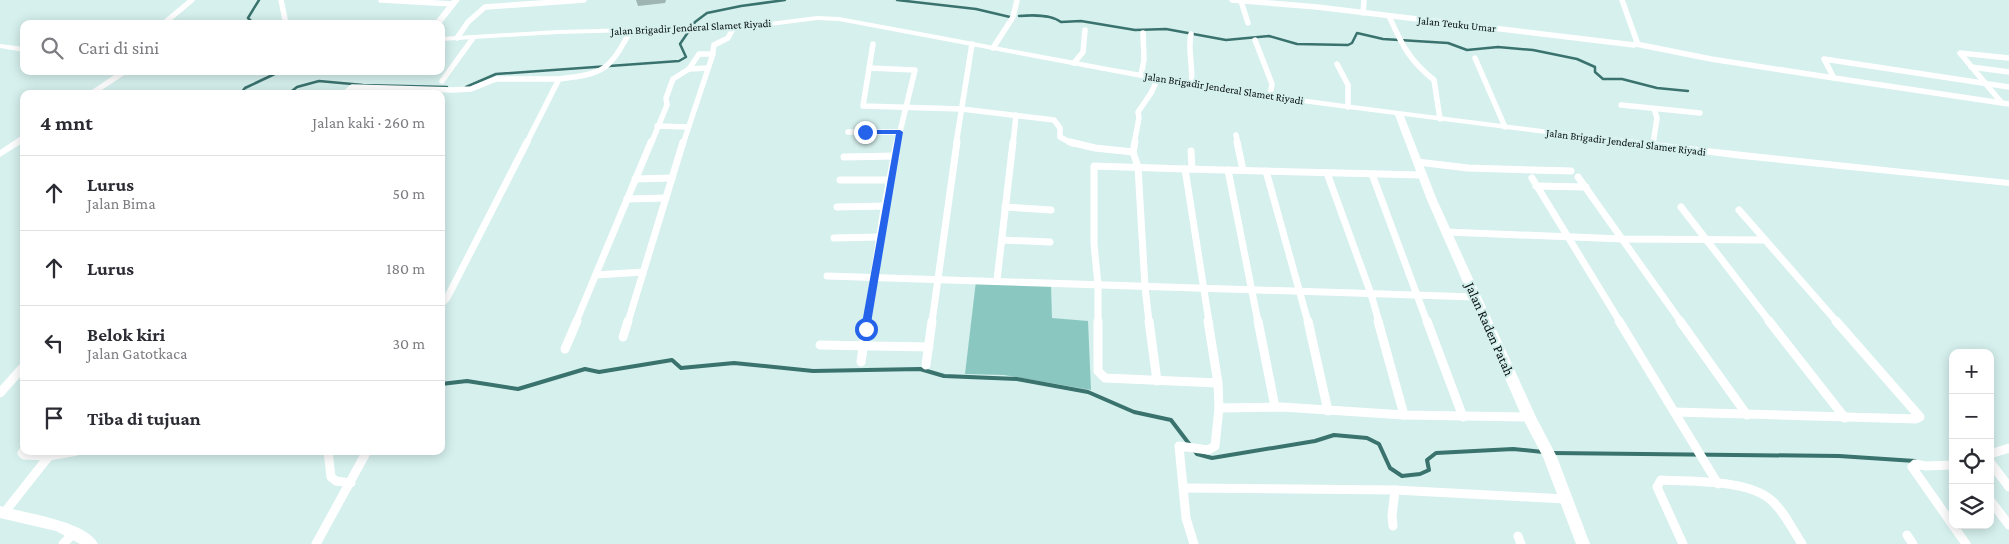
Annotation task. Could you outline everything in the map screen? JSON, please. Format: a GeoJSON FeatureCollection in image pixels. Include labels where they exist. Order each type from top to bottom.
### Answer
{"type":"FeatureCollection","features":[{"type":"Feature","properties":{"kind":"main road"},"geometry":{"type":"LineString","coordinates":[[440,20],[455,2]]}},
{"type":"Feature","properties":{"kind":"main road","name":"Jalan Brigadir Jenderal Slamet Riyadi"},"geometry":{"type":"LineString","coordinates":[[445,38],[558,32],[734,27],[818,18],[839,19],[1191,84],[1348,107],[1742,156],[2009,183]]}},
{"type":"Feature","properties":{"kind":"main road"},"geometry":{"type":"LineString","coordinates":[[0,46],[20,49]]}},
{"type":"Feature","properties":{"kind":"main road"},"geometry":{"type":"LineString","coordinates":[[96,90],[120,75]]}},
{"type":"Feature","properties":{"kind":"main road","name":"Jalan Raden Patah"},"geometry":{"type":"LineString","coordinates":[[1399,114],[1421,174],[1529,417],[1548,452],[1583,544]]}},
{"type":"Feature","properties":{"kind":"main road"},"geometry":{"type":"LineString","coordinates":[[0,154],[20,141]]}},
{"type":"Feature","properties":{"kind":"main road"},"geometry":{"type":"LineString","coordinates":[[2,513],[60,526],[75,532],[91,544]]}},
{"type":"Feature","properties":{"kind":"street"},"geometry":{"type":"LineString","coordinates":[[168,20],[192,0]]}},
{"type":"Feature","properties":{"kind":"street"},"geometry":{"type":"LineString","coordinates":[[281,0],[285,20]]}},
{"type":"Feature","properties":{"kind":"street"},"geometry":{"type":"LineString","coordinates":[[381,0],[455,2]]}},
{"type":"Feature","properties":{"kind":"street"},"geometry":{"type":"LineString","coordinates":[[457,38],[468,22],[485,7],[584,0]]}},
{"type":"Feature","properties":{"kind":"street"},"geometry":{"type":"LineString","coordinates":[[993,48],[1013,17],[1018,0]]}},
{"type":"Feature","properties":{"kind":"street","name":"Jalan Teuku Umar"},"geometry":{"type":"LineString","coordinates":[[1232,0],[1298,3],[1364,13],[1636,44],[1711,60],[2009,104]]}},
{"type":"Feature","properties":{"kind":"street"},"geometry":{"type":"LineString","coordinates":[[1364,0],[1364,13]]}},
{"type":"Feature","properties":{"kind":"street"},"geometry":{"type":"LineString","coordinates":[[1622,0],[1636,44]]}},
{"type":"Feature","properties":{"kind":"street"},"geometry":{"type":"LineString","coordinates":[[1241,1],[1248,23]]}},
{"type":"Feature","properties":{"kind":"street"},"geometry":{"type":"LineString","coordinates":[[1389,16],[1410,58],[1434,80],[1440,119]]}},
{"type":"Feature","properties":{"kind":"street"},"geometry":{"type":"LineString","coordinates":[[623,337],[688,127],[713,54],[714,45],[728,38],[734,27]]}},
{"type":"Feature","properties":{"kind":"street"},"geometry":{"type":"LineString","coordinates":[[349,90],[352,87],[454,90],[477,88],[496,79],[559,79],[591,74],[603,70],[609,64],[631,30]]}},
{"type":"Feature","properties":{"kind":"street"},"geometry":{"type":"LineString","coordinates":[[1074,63],[1081,58],[1086,47],[1085,30]]}},
{"type":"Feature","properties":{"kind":"street"},"geometry":{"type":"LineString","coordinates":[[1141,75],[1144,60],[1143,33]]}},
{"type":"Feature","properties":{"kind":"street"},"geometry":{"type":"LineString","coordinates":[[1191,34],[1188,53],[1193,76],[1191,84]]}},
{"type":"Feature","properties":{"kind":"street"},"geometry":{"type":"LineString","coordinates":[[442,81],[473,38]]}},
{"type":"Feature","properties":{"kind":"street"},"geometry":{"type":"LineString","coordinates":[[1255,40],[1272,84],[1270,96]]}},
{"type":"Feature","properties":{"kind":"street"},"geometry":{"type":"LineString","coordinates":[[873,44],[863,106],[962,109],[1016,115],[1057,122],[1060,128],[1060,137],[1065,140],[1085,146],[1133,152]]}},
{"type":"Feature","properties":{"kind":"street"},"geometry":{"type":"LineString","coordinates":[[926,365],[972,44]]}},
{"type":"Feature","properties":{"kind":"street"},"geometry":{"type":"LineString","coordinates":[[2001,102],[1971,67],[1961,52],[2009,58]]}},
{"type":"Feature","properties":{"kind":"street"},"geometry":{"type":"LineString","coordinates":[[565,349],[667,105],[666,98],[673,79],[689,69],[699,54],[713,54]]}},
{"type":"Feature","properties":{"kind":"street"},"geometry":{"type":"LineString","coordinates":[[1476,58],[1505,127]]}},
{"type":"Feature","properties":{"kind":"street"},"geometry":{"type":"LineString","coordinates":[[1834,78],[1825,59],[2009,87]]}},
{"type":"Feature","properties":{"kind":"street"},"geometry":{"type":"LineString","coordinates":[[1337,64],[1350,89],[1348,107]]}},
{"type":"Feature","properties":{"kind":"street"},"geometry":{"type":"LineString","coordinates":[[1971,67],[2009,72]]}},
{"type":"Feature","properties":{"kind":"street"},"geometry":{"type":"LineString","coordinates":[[689,69],[708,68]]}},
{"type":"Feature","properties":{"kind":"street"},"geometry":{"type":"LineString","coordinates":[[861,362],[880,237],[904,108],[914,69],[869,68]]}},
{"type":"Feature","properties":{"kind":"street"},"geometry":{"type":"LineString","coordinates":[[1157,381],[1145,287],[1138,167],[1133,152],[1139,120],[1138,112],[1151,93],[1158,78]]}},
{"type":"Feature","properties":{"kind":"street"},"geometry":{"type":"LineString","coordinates":[[445,300],[559,79]]}},
{"type":"Feature","properties":{"kind":"street"},"geometry":{"type":"LineString","coordinates":[[1621,105],[1700,113]]}},
{"type":"Feature","properties":{"kind":"street"},"geometry":{"type":"LineString","coordinates":[[1653,144],[1657,123],[1654,109]]}},
{"type":"Feature","properties":{"kind":"street"},"geometry":{"type":"LineString","coordinates":[[997,280],[1016,115]]}},
{"type":"Feature","properties":{"kind":"street"},"geometry":{"type":"LineString","coordinates":[[657,126],[688,127]]}},
{"type":"Feature","properties":{"kind":"street"},"geometry":{"type":"LineString","coordinates":[[848,132],[900,132]]}},
{"type":"Feature","properties":{"kind":"street"},"geometry":{"type":"LineString","coordinates":[[1236,135],[1243,170]]}},
{"type":"Feature","properties":{"kind":"street"},"geometry":{"type":"LineString","coordinates":[[1191,150],[1188,169],[1218,383],[1219,408],[1215,446],[1208,450],[1179,446],[1185,488],[1186,518],[1194,544]]}},
{"type":"Feature","properties":{"kind":"street"},"geometry":{"type":"LineString","coordinates":[[844,156],[896,156]]}},
{"type":"Feature","properties":{"kind":"street"},"geometry":{"type":"LineString","coordinates":[[1417,162],[1468,168],[1571,171]]}},
{"type":"Feature","properties":{"kind":"street"},"geometry":{"type":"LineString","coordinates":[[1218,383],[1105,378],[1099,374],[1098,285],[1094,244],[1093,168],[1097,165],[1327,173],[1421,174]]}},
{"type":"Feature","properties":{"kind":"street"},"geometry":{"type":"LineString","coordinates":[[1228,170],[1274,407]]}},
{"type":"Feature","properties":{"kind":"street"},"geometry":{"type":"LineString","coordinates":[[1266,171],[1301,292],[1328,411]]}},
{"type":"Feature","properties":{"kind":"street"},"geometry":{"type":"LineString","coordinates":[[1327,173],[1371,294],[1404,415]]}},
{"type":"Feature","properties":{"kind":"street"},"geometry":{"type":"LineString","coordinates":[[1372,174],[1463,417]]}},
{"type":"Feature","properties":{"kind":"street"},"geometry":{"type":"LineString","coordinates":[[1578,177],[1747,415]]}},
{"type":"Feature","properties":{"kind":"street"},"geometry":{"type":"LineString","coordinates":[[636,179],[672,178]]}},
{"type":"Feature","properties":{"kind":"street"},"geometry":{"type":"LineString","coordinates":[[1532,178],[1566,237],[1718,484]]}},
{"type":"Feature","properties":{"kind":"street"},"geometry":{"type":"LineString","coordinates":[[840,180],[891,180]]}},
{"type":"Feature","properties":{"kind":"street"},"geometry":{"type":"LineString","coordinates":[[1536,186],[1586,188]]}},
{"type":"Feature","properties":{"kind":"street"},"geometry":{"type":"LineString","coordinates":[[627,199],[666,198]]}},
{"type":"Feature","properties":{"kind":"street"},"geometry":{"type":"LineString","coordinates":[[837,207],[886,206]]}},
{"type":"Feature","properties":{"kind":"street"},"geometry":{"type":"LineString","coordinates":[[1005,207],[1051,210]]}},
{"type":"Feature","properties":{"kind":"street"},"geometry":{"type":"LineString","coordinates":[[1681,207],[1845,418]]}},
{"type":"Feature","properties":{"kind":"street"},"geometry":{"type":"LineString","coordinates":[[1674,412],[1845,418],[1916,419],[1920,417],[1739,210]]}},
{"type":"Feature","properties":{"kind":"street"},"geometry":{"type":"LineString","coordinates":[[1447,232],[1623,239],[1765,240]]}},
{"type":"Feature","properties":{"kind":"street"},"geometry":{"type":"LineString","coordinates":[[834,238],[880,237]]}},
{"type":"Feature","properties":{"kind":"street"},"geometry":{"type":"LineString","coordinates":[[1002,240],[1050,242]]}},
{"type":"Feature","properties":{"kind":"street"},"geometry":{"type":"LineString","coordinates":[[596,275],[643,272]]}},
{"type":"Feature","properties":{"kind":"street"},"geometry":{"type":"LineString","coordinates":[[827,276],[1475,296]]}},
{"type":"Feature","properties":{"kind":"street"},"geometry":{"type":"LineString","coordinates":[[820,345],[864,344],[929,347]]}},
{"type":"Feature","properties":{"kind":"street"},"geometry":{"type":"LineString","coordinates":[[0,393],[20,370]]}},
{"type":"Feature","properties":{"kind":"street"},"geometry":{"type":"LineString","coordinates":[[1219,408],[1274,407],[1404,415],[1529,417]]}},
{"type":"Feature","properties":{"kind":"street"},"geometry":{"type":"LineString","coordinates":[[1994,453],[2009,448]]}},
{"type":"Feature","properties":{"kind":"street"},"geometry":{"type":"LineString","coordinates":[[24,455],[55,455]]}},
{"type":"Feature","properties":{"kind":"street"},"geometry":{"type":"LineString","coordinates":[[328,455],[331,477],[336,481],[351,483]]}},
{"type":"Feature","properties":{"kind":"street"},"geometry":{"type":"LineString","coordinates":[[316,544],[365,455]]}},
{"type":"Feature","properties":{"kind":"street"},"geometry":{"type":"LineString","coordinates":[[2,513],[49,456]]}},
{"type":"Feature","properties":{"kind":"street"},"geometry":{"type":"LineString","coordinates":[[1949,465],[1926,466],[1915,464],[1912,467],[1966,544]]}},
{"type":"Feature","properties":{"kind":"street"},"geometry":{"type":"LineString","coordinates":[[1994,467],[2009,487]]}},
{"type":"Feature","properties":{"kind":"street"},"geometry":{"type":"LineString","coordinates":[[1683,544],[1657,484],[1661,480],[1718,484],[1764,495],[1775,505],[1802,544]]}},
{"type":"Feature","properties":{"kind":"street"},"geometry":{"type":"LineString","coordinates":[[1185,488],[1395,490],[1565,499]]}},
{"type":"Feature","properties":{"kind":"street"},"geometry":{"type":"LineString","coordinates":[[1393,526],[1392,516],[1395,490]]}},
{"type":"Feature","properties":{"kind":"street"},"geometry":{"type":"LineString","coordinates":[[1994,505],[2009,525]]}},
{"type":"Feature","properties":{"kind":"street"},"geometry":{"type":"LineString","coordinates":[[63,544],[75,532]]}},
{"type":"Feature","properties":{"kind":"street"},"geometry":{"type":"LineString","coordinates":[[1907,534],[1913,544]]}},
{"type":"Feature","properties":{"kind":"shaded area"},"geometry":{"type":"Polygon","coordinates":[[[976,281],[1051,286],[1052,318],[1088,321],[1091,390],[1004,375],[965,374],[976,281]]]}},
{"type":"Feature","properties":{"kind":"waterway"},"geometry":{"type":"LineString","coordinates":[[250,20],[248,18],[259,0]]}},
{"type":"Feature","properties":{"kind":"waterway"},"geometry":{"type":"LineString","coordinates":[[466,87],[496,74],[679,61],[686,57],[680,44],[695,22],[707,13],[785,0]]}},
{"type":"Feature","properties":{"kind":"waterway"},"geometry":{"type":"LineString","coordinates":[[897,0],[976,9],[1010,17]]}},
{"type":"Feature","properties":{"kind":"waterway"},"geometry":{"type":"LineString","coordinates":[[1019,16],[1041,16],[1057,19],[1061,22],[1081,21],[1135,30],[1166,29],[1226,40],[1269,36],[1297,44],[1348,45],[1352,43],[1357,33],[1383,39],[1448,43],[1467,50],[1498,47],[1533,50],[1577,59],[1595,67],[1595,72],[1603,79],[1622,79],[1657,88],[1688,91]]}},
{"type":"Feature","properties":{"kind":"waterway"},"geometry":{"type":"LineString","coordinates":[[243,90],[273,75]]}},
{"type":"Feature","properties":{"kind":"waterway"},"geometry":{"type":"LineString","coordinates":[[293,90],[297,87],[319,81],[363,85],[447,87]]}},
{"type":"Feature","properties":{"kind":"waterway"},"geometry":{"type":"LineString","coordinates":[[445,384],[467,381],[518,389],[585,369],[599,372],[672,360],[681,368],[734,363],[813,371],[920,369],[944,376],[1017,379],[1088,392],[1134,412],[1171,420],[1190,445]]}},
{"type":"Feature","properties":{"kind":"waterway"},"geometry":{"type":"LineString","coordinates":[[1194,450],[1197,454],[1212,458],[1315,441],[1334,435],[1367,438],[1379,444],[1390,468],[1402,476],[1420,474],[1429,470],[1427,460],[1436,453],[1513,449],[1543,452]]}},
{"type":"Feature","properties":{"kind":"waterway"},"geometry":{"type":"LineString","coordinates":[[1552,453],[1839,456],[1915,461]]}},
{"type":"Feature","properties":{"kind":"route"},"geometry":{"type":"LineString","coordinates":[[865,132],[900,132],[873,277],[866,329]]}}]}
